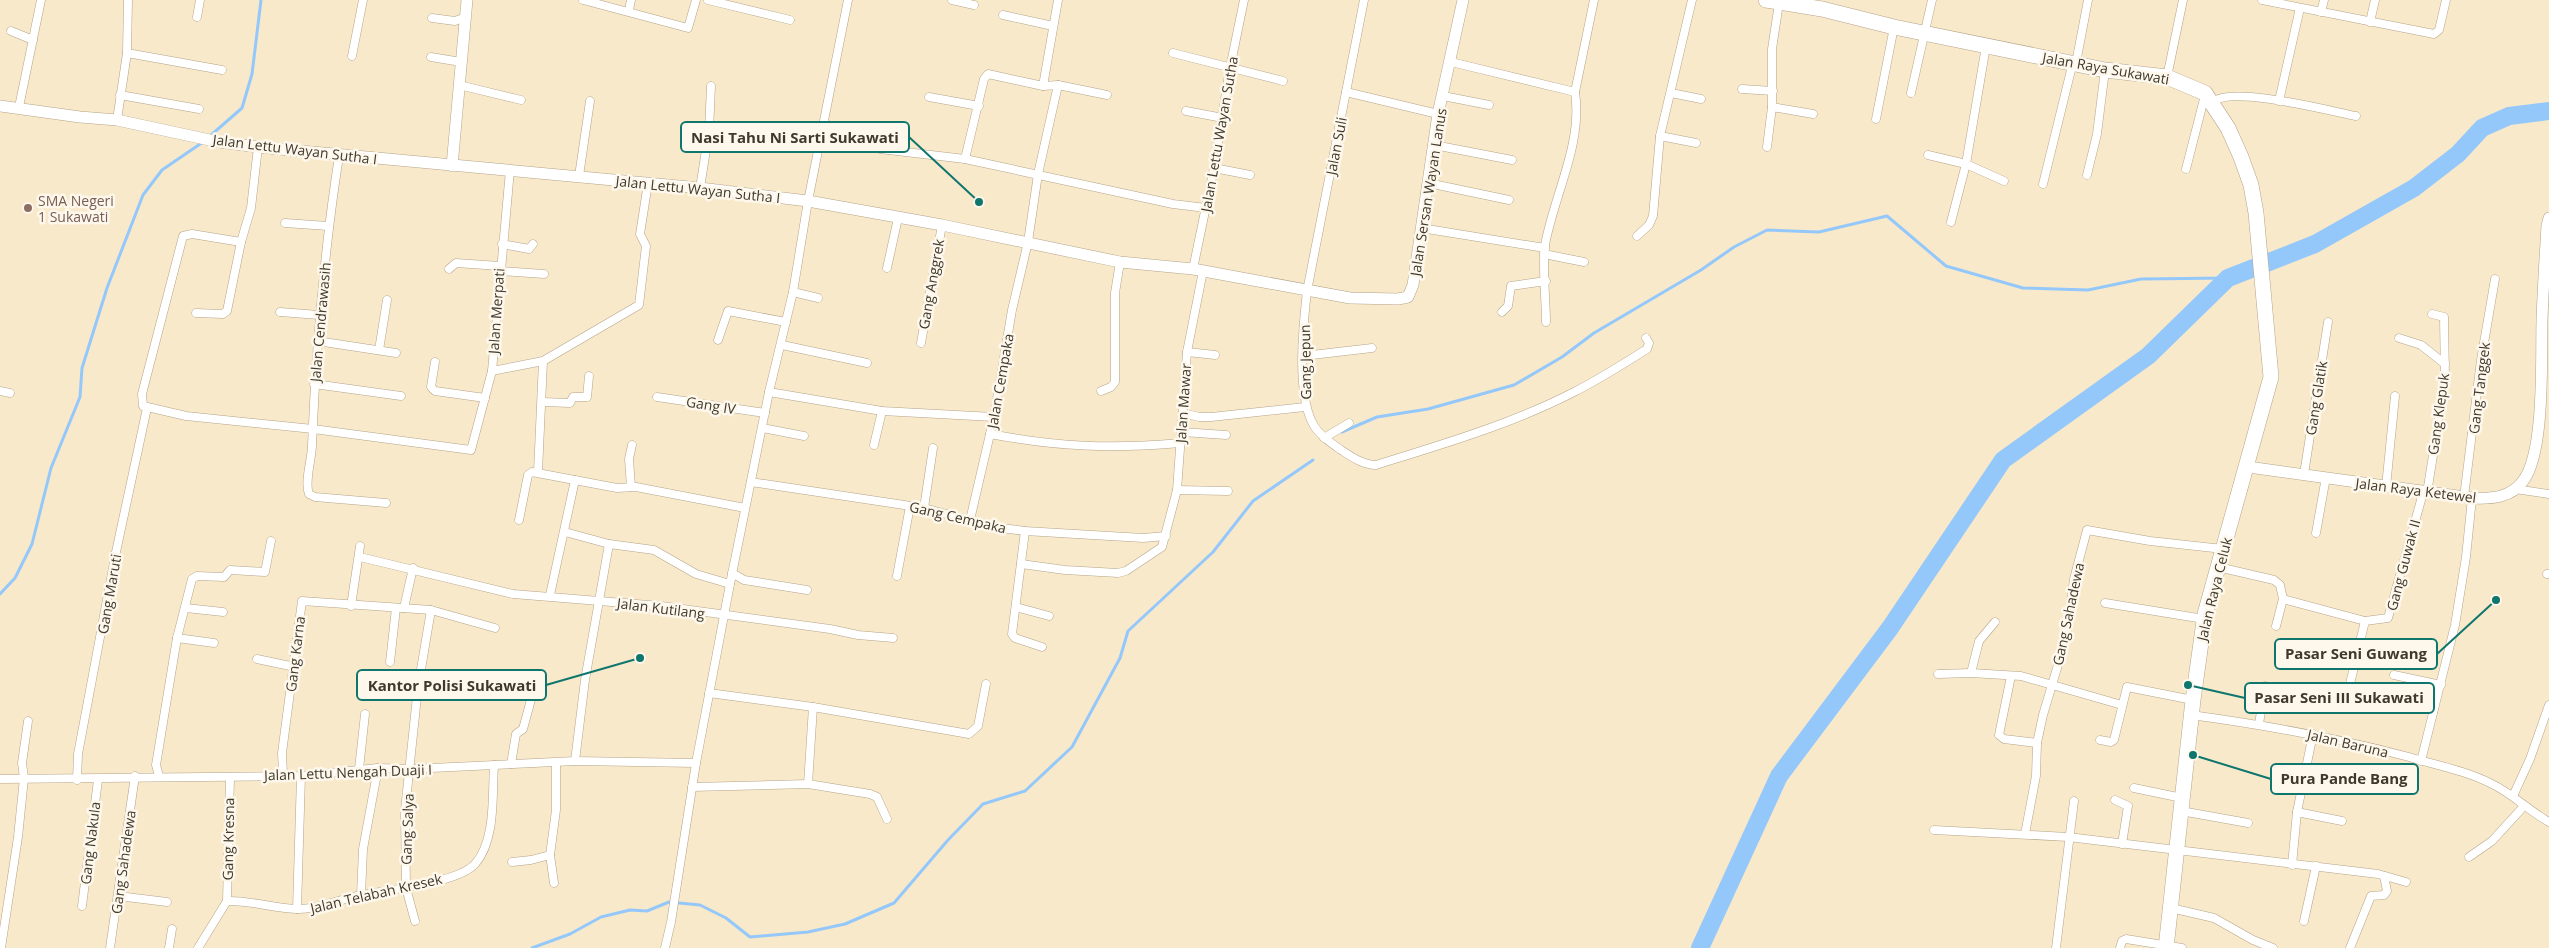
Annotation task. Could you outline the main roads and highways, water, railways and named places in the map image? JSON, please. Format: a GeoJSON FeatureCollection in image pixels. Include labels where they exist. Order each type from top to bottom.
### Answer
{"type":"FeatureCollection","features":[{"type":"Feature","properties":{"kind":"highway","name":"Jalan Raya Sukawati"},"geometry":{"type":"LineString","coordinates":[[1773,1],[1823,4],[1894,27],[2105,70],[2167,77],[2209,97],[2228,128],[2250,184],[2256,213],[2268,325]]}},
{"type":"Feature","properties":{"kind":"highway","name":"Jalan Raya Celuk"},"geometry":{"type":"LineString","coordinates":[[2166,946],[2191,715],[2204,619],[2248,467],[2271,377],[2268,325]]}},
{"type":"Feature","properties":{"kind":"waterway"},"geometry":{"type":"LineString","coordinates":[[210,136],[242,108],[252,74],[261,0]]}},
{"type":"Feature","properties":{"kind":"waterway"},"geometry":{"type":"LineString","coordinates":[[1700,948],[1779,776],[1890,628],[2003,460],[2148,356],[2228,278],[2315,244],[2414,188],[2458,154],[2482,128],[2509,116],[2549,111]]}},
{"type":"Feature","properties":{"kind":"waterway"},"geometry":{"type":"LineString","coordinates":[[0,594],[15,578],[32,544],[51,468],[80,397],[82,368],[107,288],[143,195],[162,170],[203,142]]}},
{"type":"Feature","properties":{"kind":"waterway"},"geometry":{"type":"LineString","coordinates":[[1342,432],[1377,417],[1428,409],[1514,385],[1562,357],[1594,333],[1701,270],[1734,247],[1767,230],[1819,232],[1887,216],[1946,266],[2023,288],[2088,290],[2141,279],[2228,278]]}},
{"type":"Feature","properties":{"kind":"waterway"},"geometry":{"type":"LineString","coordinates":[[532,948],[570,934],[601,917],[630,910],[647,911],[669,902],[700,905],[726,918],[750,937],[808,932],[845,924],[894,903],[948,840],[983,804],[1025,791],[1072,747],[1120,658],[1128,631],[1213,552],[1253,501],[1313,460]]}},
{"type":"Feature","properties":{"kind":"place","name":"Nasi Tahu Ni Sarti Sukawati"},"geometry":{"type":"Point","coordinates":[979,202]}},
{"type":"Feature","properties":{"kind":"place","name":"SMA Negeri 1 Sukawati"},"geometry":{"type":"Point","coordinates":[28,208]}},
{"type":"Feature","properties":{"kind":"place","name":"Pasar Seni Guwang"},"geometry":{"type":"Point","coordinates":[2496,600]}},
{"type":"Feature","properties":{"kind":"place","name":"Kantor Polisi Sukawati"},"geometry":{"type":"Point","coordinates":[640,658]}},
{"type":"Feature","properties":{"kind":"place","name":"Pasar Seni III Sukawati"},"geometry":{"type":"Point","coordinates":[2188,685]}},
{"type":"Feature","properties":{"kind":"place","name":"Pura Pande Bang"},"geometry":{"type":"Point","coordinates":[2193,755]}}]}
